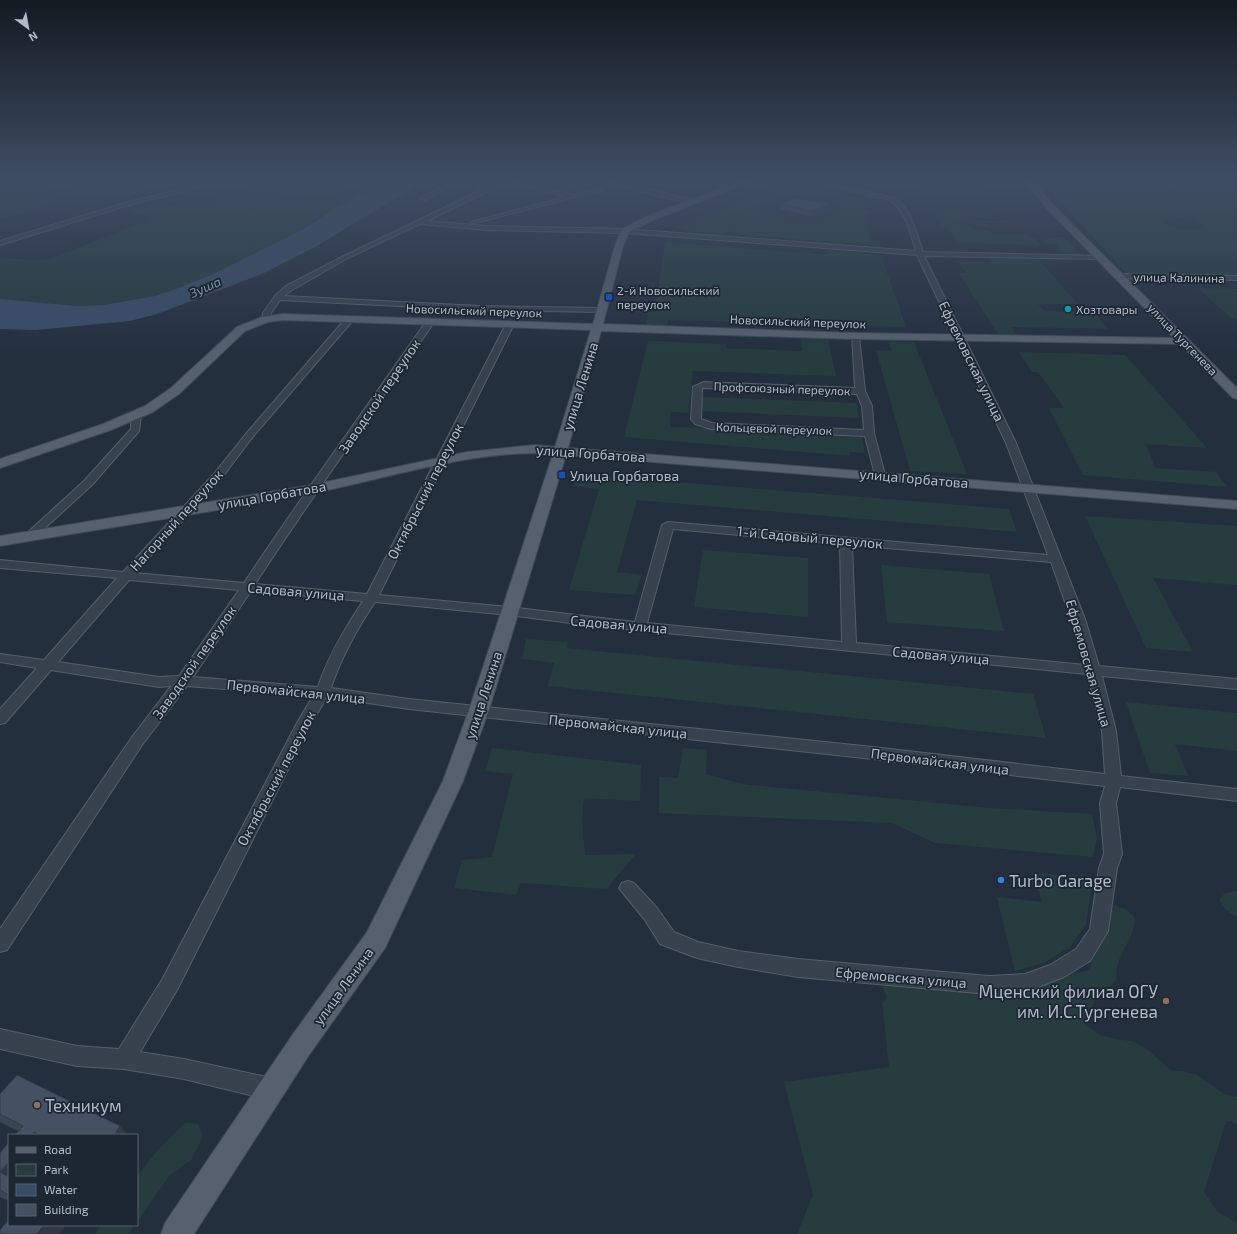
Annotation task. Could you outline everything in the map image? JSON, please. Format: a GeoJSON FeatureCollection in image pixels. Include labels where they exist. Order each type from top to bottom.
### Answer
{"type":"FeatureCollection","features":[{"type":"Feature","properties":{"kind":"main road","name":"улица Ленина"},"geometry":{"type":"LineString","coordinates":[[176,1234],[271,1089],[376,940],[453,781],[478,710],[560,450],[622,238]]}},
{"type":"Feature","properties":{"kind":"main road","name":"улица Тургенева"},"geometry":{"type":"LineString","coordinates":[[1082,238],[1237,395]]}},
{"type":"Feature","properties":{"kind":"main road","name":"Новосильский переулок"},"geometry":{"type":"LineString","coordinates":[[0,464],[136,415],[168,397],[241,329],[266,319],[283,317],[961,339],[1185,341]]}},
{"type":"Feature","properties":{"kind":"main road","name":"улица Горбатова"},"geometry":{"type":"LineString","coordinates":[[0,541],[312,489],[438,462],[506,451],[560,450],[1237,505]]}},
{"type":"Feature","properties":{"kind":"street"},"geometry":{"type":"LineString","coordinates":[[0,243],[18,238]]}},
{"type":"Feature","properties":{"kind":"street"},"geometry":{"type":"LineString","coordinates":[[266,319],[267,312],[278,298],[289,288],[387,238]]}},
{"type":"Feature","properties":{"kind":"street"},"geometry":{"type":"LineString","coordinates":[[709,238],[920,254],[1101,257]]}},
{"type":"Feature","properties":{"kind":"street","name":"Ефремовская улица"},"geometry":{"type":"LineString","coordinates":[[628,888],[652,914],[667,938],[697,950],[738,959],[798,968],[989,986],[1025,983],[1057,971],[1083,955],[1099,931],[1108,868],[1113,854],[1113,836],[1108,803],[1114,781],[1109,731],[1078,619],[1029,487],[1011,443],[914,238]]}},
{"type":"Feature","properties":{"kind":"street","name":"улица Калинина"},"geometry":{"type":"LineString","coordinates":[[1120,276],[1237,278]]}},
{"type":"Feature","properties":{"kind":"street"},"geometry":{"type":"LineString","coordinates":[[278,298],[471,308],[602,310]]}},
{"type":"Feature","properties":{"kind":"street","name":"Нагорный переулок"},"geometry":{"type":"LineString","coordinates":[[0,719],[126,576],[188,509],[350,319]]}},
{"type":"Feature","properties":{"kind":"street","name":"Заводской переулок"},"geometry":{"type":"LineString","coordinates":[[0,944],[137,741],[183,680],[312,489],[336,459],[430,322]]}},
{"type":"Feature","properties":{"kind":"street","name":"Октябрьский переулок"},"geometry":{"type":"LineString","coordinates":[[124,1059],[170,984],[305,721],[323,692],[329,674],[352,627],[371,598],[438,462],[455,434],[510,324]]}},
{"type":"Feature","properties":{"kind":"street"},"geometry":{"type":"LineString","coordinates":[[855,336],[860,390],[867,406],[869,432],[880,475]]}},
{"type":"Feature","properties":{"kind":"street","name":"Профсоюзный переулок"},"geometry":{"type":"LineString","coordinates":[[696,405],[698,387],[704,385],[860,390]]}},
{"type":"Feature","properties":{"kind":"street","name":"Кольцевой переулок"},"geometry":{"type":"LineString","coordinates":[[696,405],[698,422],[711,426],[869,432]]}},
{"type":"Feature","properties":{"kind":"street"},"geometry":{"type":"LineString","coordinates":[[30,536],[88,483],[136,429],[136,415]]}},
{"type":"Feature","properties":{"kind":"street","name":"1-й Садовый переулок"},"geometry":{"type":"LineString","coordinates":[[640,626],[668,524],[1056,559]]}},
{"type":"Feature","properties":{"kind":"street"},"geometry":{"type":"LineString","coordinates":[[846,540],[849,647]]}},
{"type":"Feature","properties":{"kind":"street","name":"Садовая улица"},"geometry":{"type":"LineString","coordinates":[[0,564],[371,598],[849,647],[1237,684]]}},
{"type":"Feature","properties":{"kind":"street","name":"Первомайская улица"},"geometry":{"type":"LineString","coordinates":[[0,658],[49,664],[147,681],[159,682],[183,680],[323,692],[409,704],[478,710],[1237,795]]}},
{"type":"Feature","properties":{"kind":"street"},"geometry":{"type":"LineString","coordinates":[[0,1039],[35,1048],[77,1056],[124,1059],[184,1069],[271,1089]]}},
{"type":"Feature","properties":{"kind":"green space"},"geometry":{"type":"Polygon","coordinates":[[[104,238],[287,238],[213,274],[155,296],[103,305],[78,306],[0,299],[0,258],[36,260],[50,259],[104,238]]]}},
{"type":"Feature","properties":{"kind":"green space"},"geometry":{"type":"Polygon","coordinates":[[[777,238],[870,238],[872,245],[777,238]]]}},
{"type":"Feature","properties":{"kind":"green space"},"geometry":{"type":"Polygon","coordinates":[[[954,238],[1030,238],[1036,239],[1041,245],[958,243],[954,238]]]}},
{"type":"Feature","properties":{"kind":"green space"},"geometry":{"type":"Polygon","coordinates":[[[1065,238],[1082,255],[1066,255],[1055,244],[1044,244],[1040,240],[1065,238]]]}},
{"type":"Feature","properties":{"kind":"green space"},"geometry":{"type":"Polygon","coordinates":[[[1093,238],[1237,238],[1237,276],[1126,273],[1093,238]]]}},
{"type":"Feature","properties":{"kind":"green space"},"geometry":{"type":"Polygon","coordinates":[[[665,242],[826,255],[829,250],[881,255],[906,327],[668,320],[667,326],[646,325],[648,312],[655,312],[665,242]]]}},
{"type":"Feature","properties":{"kind":"green space"},"geometry":{"type":"Polygon","coordinates":[[[989,259],[1038,259],[1078,304],[1038,304],[1045,311],[1094,313],[1108,329],[1012,327],[1017,337],[999,336],[959,273],[966,273],[958,261],[990,262],[989,259]]]}},
{"type":"Feature","properties":{"kind":"green space"},"geometry":{"type":"Polygon","coordinates":[[[1198,288],[1237,289],[1237,320],[1232,319],[1198,288]]]}},
{"type":"Feature","properties":{"kind":"green space"},"geometry":{"type":"Polygon","coordinates":[[[800,338],[828,339],[836,376],[693,371],[688,413],[671,412],[670,427],[845,433],[862,437],[865,453],[850,452],[850,456],[624,437],[648,341],[726,344],[726,348],[802,351],[800,338]]]}},
{"type":"Feature","properties":{"kind":"green space"},"geometry":{"type":"Polygon","coordinates":[[[889,342],[914,342],[967,474],[910,471],[876,350],[891,351],[889,342]]]}},
{"type":"Feature","properties":{"kind":"green space"},"geometry":{"type":"Polygon","coordinates":[[[1019,352],[1125,355],[1207,448],[1146,444],[1155,468],[1216,472],[1227,487],[1083,475],[1049,408],[1064,408],[1038,372],[1032,372],[1019,352]]]}},
{"type":"Feature","properties":{"kind":"green space"},"geometry":{"type":"Polygon","coordinates":[[[701,397],[857,403],[859,418],[699,411],[701,397]]]}},
{"type":"Feature","properties":{"kind":"green space"},"geometry":{"type":"Polygon","coordinates":[[[577,474],[1009,509],[1017,532],[637,500],[617,572],[642,575],[635,595],[569,590],[599,489],[573,486],[577,474]]]}},
{"type":"Feature","properties":{"kind":"green space"},"geometry":{"type":"Polygon","coordinates":[[[1085,516],[1237,526],[1237,585],[1153,578],[1193,652],[1146,648],[1085,516]]]}},
{"type":"Feature","properties":{"kind":"green space"},"geometry":{"type":"Polygon","coordinates":[[[703,550],[808,558],[808,617],[694,607],[703,550]]]}},
{"type":"Feature","properties":{"kind":"green space"},"geometry":{"type":"Polygon","coordinates":[[[881,565],[989,574],[1004,631],[887,622],[881,565]]]}},
{"type":"Feature","properties":{"kind":"green space"},"geometry":{"type":"Polygon","coordinates":[[[526,639],[568,642],[567,648],[1033,694],[1046,738],[548,686],[554,663],[522,659],[526,639]]]}},
{"type":"Feature","properties":{"kind":"green space"},"geometry":{"type":"Polygon","coordinates":[[[1126,702],[1237,713],[1237,751],[1175,744],[1188,776],[1150,773],[1126,702]]]}},
{"type":"Feature","properties":{"kind":"green space"},"geometry":{"type":"Polygon","coordinates":[[[492,748],[641,765],[640,801],[584,798],[582,818],[585,855],[636,854],[606,889],[521,883],[516,895],[454,888],[462,860],[492,857],[513,774],[485,771],[492,748]]]}},
{"type":"Feature","properties":{"kind":"green space"},"geometry":{"type":"Polygon","coordinates":[[[683,748],[707,750],[706,774],[742,784],[990,808],[1092,814],[1097,839],[1093,857],[935,843],[892,823],[659,813],[659,777],[678,778],[683,748]]]}},
{"type":"Feature","properties":{"kind":"green space"},"geometry":{"type":"Polygon","coordinates":[[[1033,873],[1083,875],[1092,885],[1086,925],[1070,947],[1045,962],[1015,971],[997,897],[1042,902],[1033,873]]]}},
{"type":"Feature","properties":{"kind":"green space"},"geometry":{"type":"Polygon","coordinates":[[[1237,891],[1237,917],[1226,910],[1219,900],[1224,894],[1237,891]]]}},
{"type":"Feature","properties":{"kind":"green space"},"geometry":{"type":"Polygon","coordinates":[[[1113,905],[1126,909],[1135,918],[1134,927],[1118,963],[1117,979],[1111,986],[1099,989],[1086,1024],[1098,1034],[1115,1039],[1132,1041],[1146,1048],[1170,1070],[1183,1071],[1197,1075],[1224,1094],[1237,1097],[1237,1125],[1231,1121],[1226,1122],[1204,1192],[1218,1212],[1237,1223],[1237,1234],[797,1234],[813,1195],[784,1082],[889,1067],[882,1002],[887,998],[883,987],[893,984],[933,989],[938,991],[995,992],[1033,988],[1067,975],[1089,970],[1109,912],[1113,905]]]}},
{"type":"Feature","properties":{"kind":"green space"},"geometry":{"type":"Polygon","coordinates":[[[186,1122],[198,1124],[203,1136],[191,1160],[170,1175],[138,1221],[138,1175],[157,1151],[186,1122]]]}},
{"type":"Feature","properties":{"kind":"green space"},"geometry":{"type":"Polygon","coordinates":[[[100,1226],[133,1226],[129,1234],[95,1234],[100,1226]]]}},
{"type":"Feature","properties":{"kind":"water","name":"Зуша"},"geometry":{"type":"Polygon","coordinates":[[[287,238],[331,238],[262,274],[157,314],[130,321],[36,330],[0,329],[0,299],[78,306],[103,305],[155,296],[213,274],[287,238]]]}},
{"type":"Feature","properties":{"kind":"building","name":"Техникум"},"geometry":{"type":"Polygon","coordinates":[[[17,1075],[120,1126],[115,1134],[39,1134],[34,1132],[32,1134],[16,1134],[23,1126],[0,1114],[0,1094],[17,1075]]]}},
{"type":"Feature","properties":{"kind":"building"},"geometry":{"type":"Polygon","coordinates":[[[8,1143],[8,1163],[0,1172],[0,1153],[8,1143]]]}},
{"type":"Feature","properties":{"kind":"building"},"geometry":{"type":"Polygon","coordinates":[[[0,1172],[8,1176],[8,1194],[0,1190],[0,1172]]]}},
{"type":"Feature","properties":{"kind":"building"},"geometry":{"type":"Polygon","coordinates":[[[8,1220],[8,1226],[43,1226],[37,1234],[0,1234],[0,1230],[8,1220]]]}},
{"type":"Feature","properties":{"kind":"place","name":"2-й Новосильский переулок"},"geometry":{"type":"Point","coordinates":[609,297]}},
{"type":"Feature","properties":{"kind":"place","name":"Хозтовары"},"geometry":{"type":"Point","coordinates":[1068,309]}},
{"type":"Feature","properties":{"kind":"place","name":"Улица Горбатова"},"geometry":{"type":"Point","coordinates":[562,475]}},
{"type":"Feature","properties":{"kind":"place","name":"Turbo Garage"},"geometry":{"type":"Point","coordinates":[1001,880]}},
{"type":"Feature","properties":{"kind":"place","name":"Мценский филиал ОГУ им. И.С.Тургенева"},"geometry":{"type":"Point","coordinates":[1166,1001]}},
{"type":"Feature","properties":{"kind":"place","name":"Техникум"},"geometry":{"type":"Point","coordinates":[37,1105]}}]}
